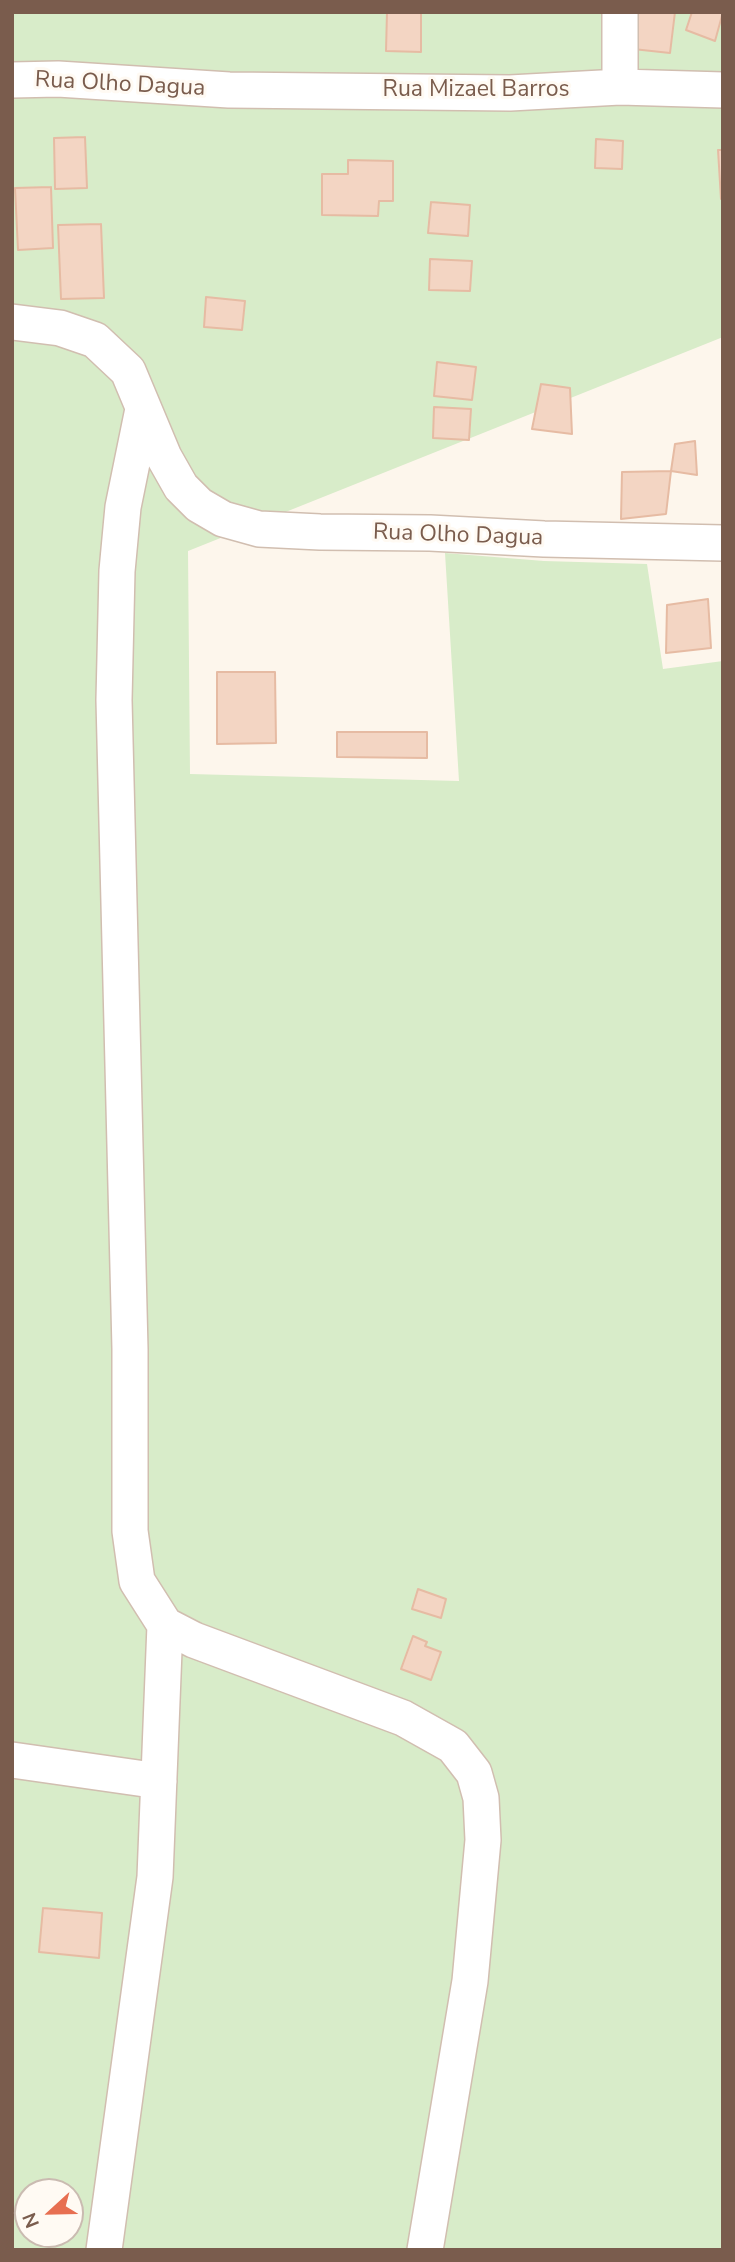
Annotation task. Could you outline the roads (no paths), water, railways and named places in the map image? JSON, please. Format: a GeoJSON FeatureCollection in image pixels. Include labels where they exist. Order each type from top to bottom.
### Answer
{"type":"FeatureCollection","features":[{"type":"Feature","properties":{"kind":"street"},"geometry":{"type":"LineString","coordinates":[[620,12],[620,88]]}},
{"type":"Feature","properties":{"kind":"street","name":"Rua Olho Dagua"},"geometry":{"type":"LineString","coordinates":[[12,80],[58,79],[229,90]]}},
{"type":"Feature","properties":{"kind":"street","name":"Rua Mizael Barros"},"geometry":{"type":"LineString","coordinates":[[229,90],[510,93],[620,88],[723,90]]}},
{"type":"Feature","properties":{"kind":"street"},"geometry":{"type":"LineString","coordinates":[[12,322],[60,328],[95,340],[128,371],[144,409],[123,507],[117,571],[114,700],[130,1349],[130,1531],[137,1581],[165,1626],[194,1640],[403,1718],[453,1746],[474,1773],[481,1798],[483,1840],[470,1981],[425,2250]]}},
{"type":"Feature","properties":{"kind":"street","name":"Rua Olho Dagua"},"geometry":{"type":"LineString","coordinates":[[144,409],[164,457],[181,487],[199,505],[223,519],[259,529],[430,533],[544,540],[723,543]]}},
{"type":"Feature","properties":{"kind":"street"},"geometry":{"type":"LineString","coordinates":[[104,2250],[155,1877],[165,1626]]}},
{"type":"Feature","properties":{"kind":"street"},"geometry":{"type":"LineString","coordinates":[[12,1760],[159,1781]]}}]}
